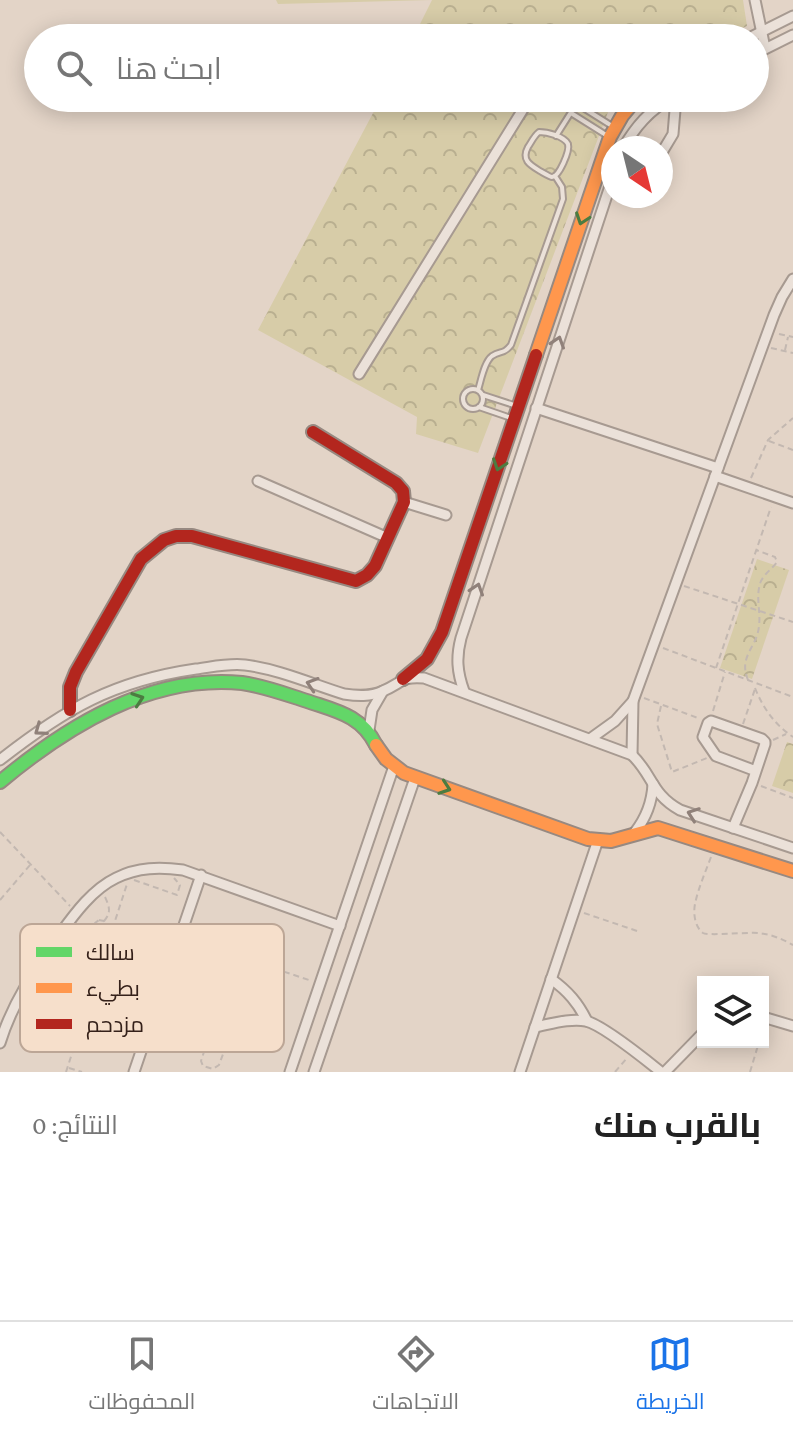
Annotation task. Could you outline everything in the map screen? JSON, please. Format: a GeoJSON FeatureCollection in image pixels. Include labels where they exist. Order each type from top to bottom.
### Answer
{"type":"FeatureCollection","features":[{"type":"Feature","properties":{"kind":"street"},"geometry":{"type":"LineString","coordinates":[[755,0],[760,24]]}},
{"type":"Feature","properties":{"kind":"street"},"geometry":{"type":"LineString","coordinates":[[769,28],[793,16]]}},
{"type":"Feature","properties":{"kind":"street"},"geometry":{"type":"LineString","coordinates":[[769,46],[793,35]]}},
{"type":"Feature","properties":{"kind":"street"},"geometry":{"type":"LineString","coordinates":[[359,374],[521,112]]}},
{"type":"Feature","properties":{"kind":"street"},"geometry":{"type":"LineString","coordinates":[[0,760],[70,710],[119,687],[147,678],[223,665],[244,665],[344,694],[370,695],[403,679],[431,655],[445,623],[612,132],[624,112]]}},
{"type":"Feature","properties":{"kind":"street"},"geometry":{"type":"LineString","coordinates":[[630,136],[652,112]]}},
{"type":"Feature","properties":{"kind":"street"},"geometry":{"type":"LineString","coordinates":[[672,136],[673,112]]}},
{"type":"Feature","properties":{"kind":"street"},"geometry":{"type":"LineString","coordinates":[[464,691],[457,665],[457,651],[603,208]]}},
{"type":"Feature","properties":{"kind":"street"},"geometry":{"type":"LineString","coordinates":[[632,755],[634,698],[763,344],[782,297],[793,279]]}},
{"type":"Feature","properties":{"kind":"street"},"geometry":{"type":"LineString","coordinates":[[536,408],[717,472],[747,487],[793,503]]}},
{"type":"Feature","properties":{"kind":"street"},"geometry":{"type":"LineString","coordinates":[[70,710],[70,687],[76,672],[141,559],[166,539],[178,535],[192,536],[356,581],[370,573],[404,502],[403,490],[313,432]]}},
{"type":"Feature","properties":{"kind":"street"},"geometry":{"type":"LineString","coordinates":[[258,481],[388,538]]}},
{"type":"Feature","properties":{"kind":"street"},"geometry":{"type":"LineString","coordinates":[[404,502],[446,515]]}},
{"type":"Feature","properties":{"kind":"street"},"geometry":{"type":"LineString","coordinates":[[445,623],[464,629]]}},
{"type":"Feature","properties":{"kind":"street"},"geometry":{"type":"LineString","coordinates":[[403,679],[424,678],[464,691],[632,755],[660,796],[680,810],[793,848]]}},
{"type":"Feature","properties":{"kind":"street"},"geometry":{"type":"LineString","coordinates":[[0,782],[56,738],[86,720],[135,699],[178,687],[240,683],[277,690],[360,722],[394,766],[415,778],[588,839],[618,840],[646,828],[658,828],[793,871]]}},
{"type":"Feature","properties":{"kind":"street"},"geometry":{"type":"LineString","coordinates":[[369,730],[372,710],[383,691]]}},
{"type":"Feature","properties":{"kind":"street"},"geometry":{"type":"LineString","coordinates":[[338,712],[344,711],[349,703],[344,694]]}},
{"type":"Feature","properties":{"kind":"street"},"geometry":{"type":"LineString","coordinates":[[590,739],[615,721],[634,698]]}},
{"type":"Feature","properties":{"kind":"street"},"geometry":{"type":"LineString","coordinates":[[733,828],[752,783],[756,771],[765,744],[762,739],[709,722],[703,737],[715,755],[756,771]]}},
{"type":"Feature","properties":{"kind":"street"},"geometry":{"type":"LineString","coordinates":[[290,1072],[394,766]]}},
{"type":"Feature","properties":{"kind":"street"},"geometry":{"type":"LineString","coordinates":[[314,1072],[415,778]]}},
{"type":"Feature","properties":{"kind":"street"},"geometry":{"type":"LineString","coordinates":[[635,832],[650,805],[653,784]]}},
{"type":"Feature","properties":{"kind":"street"},"geometry":{"type":"LineString","coordinates":[[520,1072],[598,840]]}},
{"type":"Feature","properties":{"kind":"street"},"geometry":{"type":"LineString","coordinates":[[68,924],[102,887],[115,878],[132,871],[166,867],[201,875],[340,926]]}},
{"type":"Feature","properties":{"kind":"street"},"geometry":{"type":"LineString","coordinates":[[184,924],[201,875]]}},
{"type":"Feature","properties":{"kind":"street"},"geometry":{"type":"LineString","coordinates":[[551,979],[573,998],[587,1021],[663,1072],[697,1039]]}},
{"type":"Feature","properties":{"kind":"street"},"geometry":{"type":"LineString","coordinates":[[0,1043],[20,995]]}},
{"type":"Feature","properties":{"kind":"street"},"geometry":{"type":"LineString","coordinates":[[769,1019],[793,1026]]}},
{"type":"Feature","properties":{"kind":"street"},"geometry":{"type":"LineString","coordinates":[[535,1027],[587,1021]]}},
{"type":"Feature","properties":{"kind":"street"},"geometry":{"type":"LineString","coordinates":[[134,1072],[141,1053]]}},
{"type":"Feature","properties":{"kind":"lane"},"geometry":{"type":"LineString","coordinates":[[587,112],[612,132]]}},
{"type":"Feature","properties":{"kind":"lane"},"geometry":{"type":"LineString","coordinates":[[556,136],[571,113],[612,132]]}},
{"type":"Feature","properties":{"kind":"lane"},"geometry":{"type":"LineString","coordinates":[[546,132],[556,136],[569,147],[560,171],[550,177],[528,164],[525,156],[536,134],[546,132]]}},
{"type":"Feature","properties":{"kind":"lane"},"geometry":{"type":"LineString","coordinates":[[478,390],[490,358],[505,352],[511,345],[563,199],[562,187],[555,176]]}},
{"type":"Feature","properties":{"kind":"lane"},"geometry":{"type":"LineString","coordinates":[[468,389],[478,390],[517,413],[479,407],[469,409],[462,397],[468,389]]}},
{"type":"Feature","properties":{"kind":"lane"},"geometry":{"type":"LineString","coordinates":[[479,407],[483,395]]}},
{"type":"Feature","properties":{"kind":"path"},"geometry":{"type":"LineString","coordinates":[[768,331],[793,337]]}},
{"type":"Feature","properties":{"kind":"path"},"geometry":{"type":"LineString","coordinates":[[784,351],[788,337]]}},
{"type":"Feature","properties":{"kind":"path"},"geometry":{"type":"LineString","coordinates":[[763,344],[793,353]]}},
{"type":"Feature","properties":{"kind":"path"},"geometry":{"type":"LineString","coordinates":[[747,487],[768,440],[793,418]]}},
{"type":"Feature","properties":{"kind":"path"},"geometry":{"type":"LineString","coordinates":[[768,440],[793,450]]}},
{"type":"Feature","properties":{"kind":"path"},"geometry":{"type":"LineString","coordinates":[[716,668],[774,496]]}},
{"type":"Feature","properties":{"kind":"path"},"geometry":{"type":"LineString","coordinates":[[748,680],[745,659],[759,629],[760,584],[777,562],[775,557],[756,550]]}},
{"type":"Feature","properties":{"kind":"path"},"geometry":{"type":"LineString","coordinates":[[676,584],[793,622]]}},
{"type":"Feature","properties":{"kind":"path"},"geometry":{"type":"LineString","coordinates":[[654,645],[793,697]]}},
{"type":"Feature","properties":{"kind":"path"},"geometry":{"type":"LineString","coordinates":[[634,698],[662,704],[709,722],[725,672]]}},
{"type":"Feature","properties":{"kind":"path"},"geometry":{"type":"LineString","coordinates":[[741,731],[757,684]]}},
{"type":"Feature","properties":{"kind":"path"},"geometry":{"type":"LineString","coordinates":[[755,688],[765,708],[793,737]]}},
{"type":"Feature","properties":{"kind":"path"},"geometry":{"type":"LineString","coordinates":[[662,704],[657,724],[672,772],[715,755]]}},
{"type":"Feature","properties":{"kind":"path"},"geometry":{"type":"LineString","coordinates":[[765,744],[787,733]]}},
{"type":"Feature","properties":{"kind":"path"},"geometry":{"type":"LineString","coordinates":[[752,783],[793,798]]}},
{"type":"Feature","properties":{"kind":"path"},"geometry":{"type":"LineString","coordinates":[[0,832],[77,912]]}},
{"type":"Feature","properties":{"kind":"path"},"geometry":{"type":"LineString","coordinates":[[715,845],[695,901],[694,917],[701,931],[706,935],[737,932],[770,934],[793,945]]}},
{"type":"Feature","properties":{"kind":"path"},"geometry":{"type":"LineString","coordinates":[[0,900],[30,865]]}},
{"type":"Feature","properties":{"kind":"path"},"geometry":{"type":"LineString","coordinates":[[114,924],[129,879],[177,895],[180,885],[171,877]]}},
{"type":"Feature","properties":{"kind":"path"},"geometry":{"type":"LineString","coordinates":[[102,887],[110,908],[104,921]]}},
{"type":"Feature","properties":{"kind":"path"},"geometry":{"type":"LineString","coordinates":[[575,909],[640,932]]}},
{"type":"Feature","properties":{"kind":"path"},"geometry":{"type":"LineString","coordinates":[[95,924],[99,920],[106,924]]}},
{"type":"Feature","properties":{"kind":"path"},"geometry":{"type":"LineString","coordinates":[[284,972],[320,983]]}},
{"type":"Feature","properties":{"kind":"path"},"geometry":{"type":"LineString","coordinates":[[13,1010],[20,1012]]}},
{"type":"Feature","properties":{"kind":"path"},"geometry":{"type":"LineString","coordinates":[[752,1071],[758,1048]]}},
{"type":"Feature","properties":{"kind":"path"},"geometry":{"type":"LineString","coordinates":[[615,1072],[634,1051]]}},
{"type":"Feature","properties":{"kind":"path"},"geometry":{"type":"LineString","coordinates":[[201,1072],[204,1052]]}},
{"type":"Feature","properties":{"kind":"path"},"geometry":{"type":"LineString","coordinates":[[203,1066],[213,1069],[219,1065],[224,1052]]}},
{"type":"Feature","properties":{"kind":"path"},"geometry":{"type":"LineString","coordinates":[[67,1070],[82,1072]]}},
{"type":"Feature","properties":{"kind":"green space"},"geometry":{"type":"Polygon","coordinates":[[[276,0],[432,0],[278,4],[276,0]]]}},
{"type":"Feature","properties":{"kind":"green space"},"geometry":{"type":"Polygon","coordinates":[[[432,0],[743,0],[747,24],[420,24],[432,0]]]}},
{"type":"Feature","properties":{"kind":"green space"},"geometry":{"type":"Polygon","coordinates":[[[374,112],[608,112],[478,453],[416,434],[417,417],[258,330],[374,112]]]}},
{"type":"Feature","properties":{"kind":"green space"},"geometry":{"type":"Polygon","coordinates":[[[757,559],[789,570],[752,679],[720,668],[757,559]]]}},
{"type":"Feature","properties":{"kind":"green space"},"geometry":{"type":"Polygon","coordinates":[[[787,742],[793,744],[793,793],[772,786],[787,742]]]}},
{"type":"Feature","properties":{"kind":"traffic: fast"},"geometry":{"type":"LineString","coordinates":[[0,782],[53,742],[112,708],[175,687],[208,682],[258,686],[338,711],[363,727],[376,745]]}},
{"type":"Feature","properties":{"kind":"traffic: slow"},"geometry":{"type":"LineString","coordinates":[[536,355],[610,137],[625,112]]}},
{"type":"Feature","properties":{"kind":"traffic: slow"},"geometry":{"type":"LineString","coordinates":[[376,745],[386,759],[404,773],[588,839],[611,841],[658,828],[793,871]]}},
{"type":"Feature","properties":{"kind":"traffic: jam"},"geometry":{"type":"LineString","coordinates":[[403,679],[427,659],[442,632],[536,355]]}},
{"type":"Feature","properties":{"kind":"traffic: jam"},"geometry":{"type":"LineString","coordinates":[[70,710],[70,687],[76,672],[141,559],[164,540],[192,536],[356,581],[375,566],[404,502],[403,491],[396,483],[313,432]]}}]}
